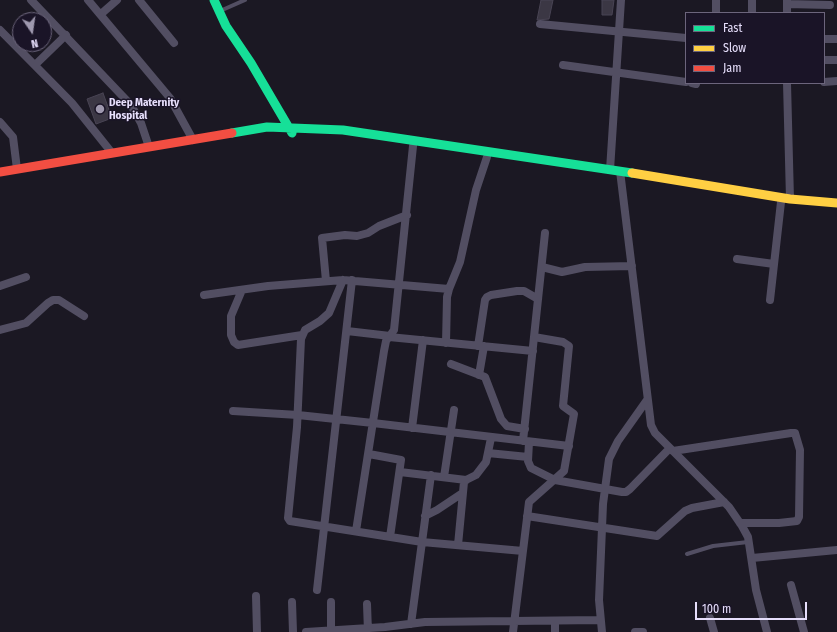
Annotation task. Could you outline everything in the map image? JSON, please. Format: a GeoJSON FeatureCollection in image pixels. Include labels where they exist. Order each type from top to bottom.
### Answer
{"type":"FeatureCollection","features":[{"type":"Feature","properties":{"kind":"main road"},"geometry":{"type":"LineString","coordinates":[[214,0],[226,26],[251,63],[291,131]]}},
{"type":"Feature","properties":{"kind":"main road"},"geometry":{"type":"LineString","coordinates":[[0,174],[17,169],[267,127],[487,157],[621,173],[837,209]]}},
{"type":"Feature","properties":{"kind":"main road"},"geometry":{"type":"LineString","coordinates":[[0,174],[256,134],[291,131],[343,130],[610,170],[621,173]]}},
{"type":"Feature","properties":{"kind":"main road"},"geometry":{"type":"LineString","coordinates":[[786,200],[837,204]]}},
{"type":"Feature","properties":{"kind":"street"},"geometry":{"type":"LineString","coordinates":[[31,0],[131,105],[141,123],[149,147]]}},
{"type":"Feature","properties":{"kind":"street"},"geometry":{"type":"LineString","coordinates":[[88,0],[170,98],[193,140]]}},
{"type":"Feature","properties":{"kind":"street"},"geometry":{"type":"LineString","coordinates":[[101,14],[116,0]]}},
{"type":"Feature","properties":{"kind":"street"},"geometry":{"type":"LineString","coordinates":[[139,0],[174,43]]}},
{"type":"Feature","properties":{"kind":"street"},"geometry":{"type":"LineString","coordinates":[[610,170],[621,0]]}},
{"type":"Feature","properties":{"kind":"street"},"geometry":{"type":"LineString","coordinates":[[716,0],[716,12]]}},
{"type":"Feature","properties":{"kind":"street"},"geometry":{"type":"LineString","coordinates":[[752,0],[752,12]]}},
{"type":"Feature","properties":{"kind":"street"},"geometry":{"type":"LineString","coordinates":[[787,2],[830,5]]}},
{"type":"Feature","properties":{"kind":"street"},"geometry":{"type":"LineString","coordinates":[[540,24],[685,38]]}},
{"type":"Feature","properties":{"kind":"street"},"geometry":{"type":"LineString","coordinates":[[0,30],[72,103],[112,153]]}},
{"type":"Feature","properties":{"kind":"street"},"geometry":{"type":"LineString","coordinates":[[34,65],[66,36]]}},
{"type":"Feature","properties":{"kind":"street"},"geometry":{"type":"LineString","coordinates":[[825,39],[837,39]]}},
{"type":"Feature","properties":{"kind":"street"},"geometry":{"type":"LineString","coordinates":[[825,60],[837,60]]}},
{"type":"Feature","properties":{"kind":"street"},"geometry":{"type":"LineString","coordinates":[[563,65],[685,82]]}},
{"type":"Feature","properties":{"kind":"street"},"geometry":{"type":"LineString","coordinates":[[825,82],[837,82]]}},
{"type":"Feature","properties":{"kind":"street"},"geometry":{"type":"LineString","coordinates":[[770,300],[774,264],[786,200],[787,84]]}},
{"type":"Feature","properties":{"kind":"street"},"geometry":{"type":"LineString","coordinates":[[0,122],[13,137],[17,169]]}},
{"type":"Feature","properties":{"kind":"street"},"geometry":{"type":"LineString","coordinates":[[356,532],[384,351],[386,341],[394,330],[414,146]]}},
{"type":"Feature","properties":{"kind":"street"},"geometry":{"type":"LineString","coordinates":[[446,343],[447,297],[460,262],[476,190],[487,157]]}},
{"type":"Feature","properties":{"kind":"street"},"geometry":{"type":"LineString","coordinates":[[621,173],[651,425],[655,433],[724,502],[740,523],[749,542],[756,590],[767,632]]}},
{"type":"Feature","properties":{"kind":"street"},"geometry":{"type":"LineString","coordinates":[[326,281],[322,238],[345,235],[357,236],[368,233],[379,226],[407,214]]}},
{"type":"Feature","properties":{"kind":"street"},"geometry":{"type":"LineString","coordinates":[[545,233],[525,429],[529,465],[531,468],[555,480],[626,492],[671,449],[791,432],[795,433],[800,450],[799,517],[797,521],[779,523],[740,523]]}},
{"type":"Feature","properties":{"kind":"street"},"geometry":{"type":"LineString","coordinates":[[737,259],[774,264]]}},
{"type":"Feature","properties":{"kind":"street"},"geometry":{"type":"LineString","coordinates":[[542,267],[562,272],[584,267],[632,266]]}},
{"type":"Feature","properties":{"kind":"street"},"geometry":{"type":"LineString","coordinates":[[0,286],[26,278]]}},
{"type":"Feature","properties":{"kind":"street"},"geometry":{"type":"LineString","coordinates":[[204,295],[343,280],[449,289]]}},
{"type":"Feature","properties":{"kind":"street"},"geometry":{"type":"LineString","coordinates":[[343,280],[329,313],[320,321],[305,330],[302,335],[298,415],[288,518],[290,521],[422,542],[523,552]]}},
{"type":"Feature","properties":{"kind":"street"},"geometry":{"type":"LineString","coordinates":[[317,590],[352,280]]}},
{"type":"Feature","properties":{"kind":"street"},"geometry":{"type":"LineString","coordinates":[[242,290],[231,316],[231,335],[234,342],[238,345],[302,335]]}},
{"type":"Feature","properties":{"kind":"street"},"geometry":{"type":"LineString","coordinates":[[479,375],[485,300],[487,297],[490,295],[524,291],[538,299]]}},
{"type":"Feature","properties":{"kind":"street"},"geometry":{"type":"LineString","coordinates":[[0,330],[26,323],[53,300],[59,300],[84,316]]}},
{"type":"Feature","properties":{"kind":"street"},"geometry":{"type":"LineString","coordinates":[[346,331],[446,343],[533,351]]}},
{"type":"Feature","properties":{"kind":"street"},"geometry":{"type":"LineString","coordinates":[[513,632],[527,516],[531,499],[564,471],[574,414],[563,406],[568,346],[563,342],[534,337]]}},
{"type":"Feature","properties":{"kind":"street"},"geometry":{"type":"LineString","coordinates":[[412,428],[423,340]]}},
{"type":"Feature","properties":{"kind":"street"},"geometry":{"type":"LineString","coordinates":[[451,364],[485,377],[488,382],[493,402],[507,426],[525,429]]}},
{"type":"Feature","properties":{"kind":"street"},"geometry":{"type":"LineString","coordinates":[[602,632],[600,620],[602,526],[609,459],[612,450],[647,400]]}},
{"type":"Feature","properties":{"kind":"street"},"geometry":{"type":"LineString","coordinates":[[444,477],[454,410]]}},
{"type":"Feature","properties":{"kind":"street"},"geometry":{"type":"LineString","coordinates":[[233,411],[337,419],[569,446]]}},
{"type":"Feature","properties":{"kind":"street"},"geometry":{"type":"LineString","coordinates":[[400,472],[466,480],[473,477],[486,462],[491,438]]}},
{"type":"Feature","properties":{"kind":"street"},"geometry":{"type":"LineString","coordinates":[[488,453],[528,457]]}},
{"type":"Feature","properties":{"kind":"street"},"geometry":{"type":"LineString","coordinates":[[369,454],[400,458],[402,462],[390,537]]}},
{"type":"Feature","properties":{"kind":"street"},"geometry":{"type":"LineString","coordinates":[[411,624],[431,475]]}},
{"type":"Feature","properties":{"kind":"street"},"geometry":{"type":"LineString","coordinates":[[458,545],[461,494],[466,480]]}},
{"type":"Feature","properties":{"kind":"street"},"geometry":{"type":"LineString","coordinates":[[425,516],[461,494]]}},
{"type":"Feature","properties":{"kind":"street"},"geometry":{"type":"LineString","coordinates":[[527,516],[602,526],[657,536],[685,511],[692,508],[724,502]]}},
{"type":"Feature","properties":{"kind":"street"},"geometry":{"type":"LineString","coordinates":[[752,558],[837,550]]}},
{"type":"Feature","properties":{"kind":"street"},"geometry":{"type":"LineString","coordinates":[[792,585],[804,632]]}},
{"type":"Feature","properties":{"kind":"street"},"geometry":{"type":"LineString","coordinates":[[256,596],[257,632]]}},
{"type":"Feature","properties":{"kind":"street"},"geometry":{"type":"LineString","coordinates":[[292,602],[293,632]]}},
{"type":"Feature","properties":{"kind":"street"},"geometry":{"type":"LineString","coordinates":[[331,602],[331,630]]}},
{"type":"Feature","properties":{"kind":"street"},"geometry":{"type":"LineString","coordinates":[[367,604],[368,630]]}},
{"type":"Feature","properties":{"kind":"street"},"geometry":{"type":"LineString","coordinates":[[710,618],[714,632]]}},
{"type":"Feature","properties":{"kind":"street"},"geometry":{"type":"LineString","coordinates":[[306,632],[331,630],[402,629],[411,624],[425,622],[600,620]]}},
{"type":"Feature","properties":{"kind":"street"},"geometry":{"type":"LineString","coordinates":[[555,621],[555,632]]}},
{"type":"Feature","properties":{"kind":"street"},"geometry":{"type":"LineString","coordinates":[[635,632],[643,632]]}},
{"type":"Feature","properties":{"kind":"lane"},"geometry":{"type":"LineString","coordinates":[[220,12],[245,0]]}},
{"type":"Feature","properties":{"kind":"lane"},"geometry":{"type":"LineString","coordinates":[[687,554],[713,546],[749,542]]}},
{"type":"Feature","properties":{"kind":"building"},"geometry":{"type":"Polygon","coordinates":[[[541,0],[553,0],[549,19],[537,20],[541,0]]]}},
{"type":"Feature","properties":{"kind":"building"},"geometry":{"type":"Polygon","coordinates":[[[602,0],[614,0],[612,15],[602,15],[602,0]]]}},
{"type":"Feature","properties":{"kind":"building"},"geometry":{"type":"Polygon","coordinates":[[[103,93],[112,118],[96,124],[87,99],[103,93]]]}},
{"type":"Feature","properties":{"kind":"traffic: fast"},"geometry":{"type":"LineString","coordinates":[[214,0],[226,26],[251,63],[292,133]]}},
{"type":"Feature","properties":{"kind":"traffic: fast"},"geometry":{"type":"LineString","coordinates":[[232,133],[267,127],[343,130],[632,173]]}},
{"type":"Feature","properties":{"kind":"traffic: slow"},"geometry":{"type":"LineString","coordinates":[[632,173],[790,199],[837,203]]}},
{"type":"Feature","properties":{"kind":"traffic: jam"},"geometry":{"type":"LineString","coordinates":[[0,172],[232,133]]}},
{"type":"Feature","properties":{"kind":"place","name":"Deep Maternity Hospital"},"geometry":{"type":"Point","coordinates":[100,109]}}]}
